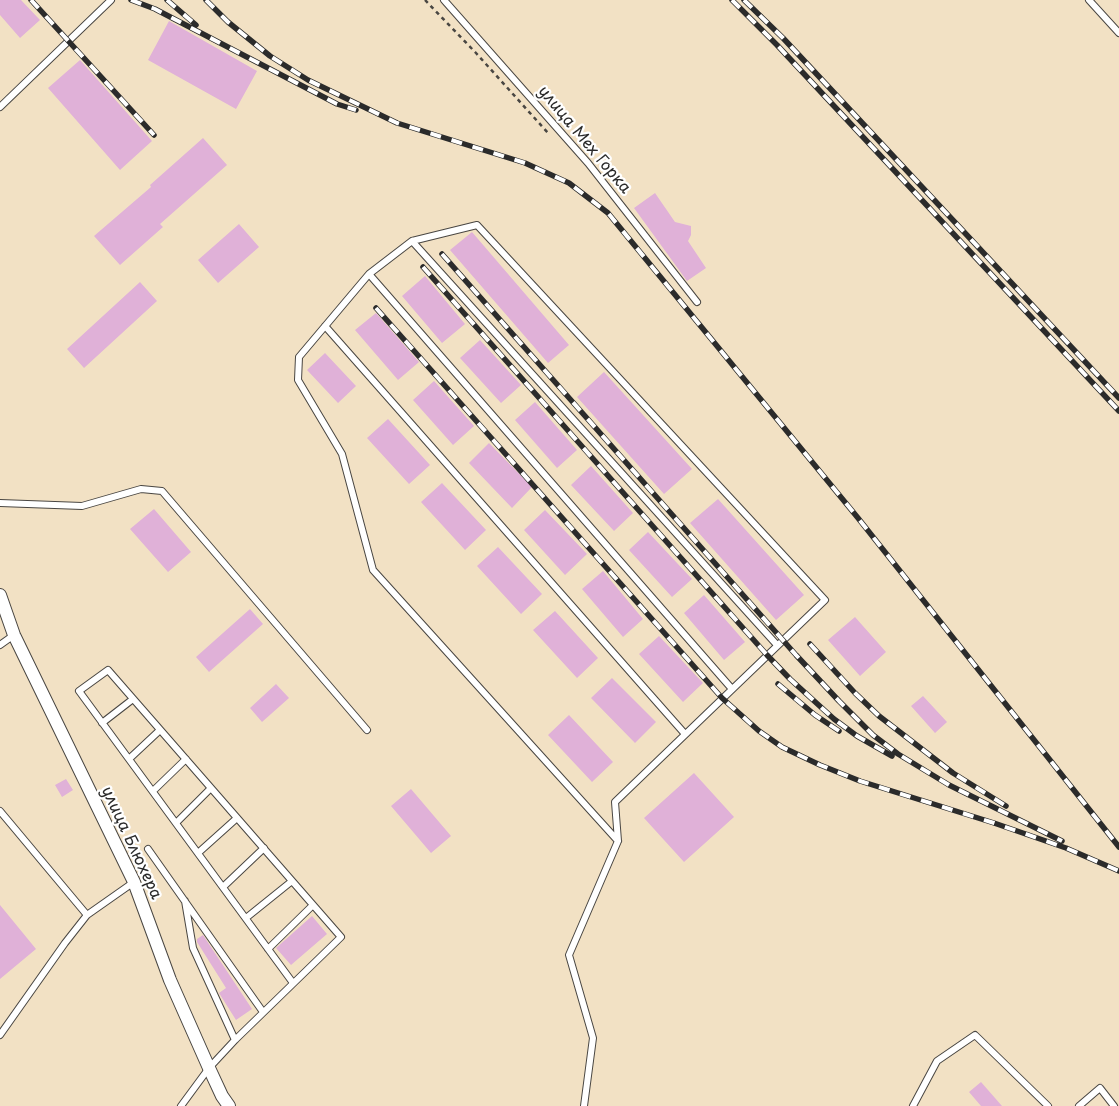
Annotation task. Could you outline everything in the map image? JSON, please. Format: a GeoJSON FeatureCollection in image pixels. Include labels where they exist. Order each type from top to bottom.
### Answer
{"type":"FeatureCollection","features":[{"type":"Feature","properties":{"kind":"street","name":"улица Блюхера"},"geometry":{"type":"LineString","coordinates":[[0,595],[14,635],[134,882],[170,980],[222,1096],[229,1106]]}},
{"type":"Feature","properties":{"kind":"lane"},"geometry":{"type":"LineString","coordinates":[[0,107],[112,0]]}},
{"type":"Feature","properties":{"kind":"lane","name":"улица Мех Горка"},"geometry":{"type":"LineString","coordinates":[[444,0],[588,163],[697,302]]}},
{"type":"Feature","properties":{"kind":"lane"},"geometry":{"type":"LineString","coordinates":[[1089,0],[1119,33]]}},
{"type":"Feature","properties":{"kind":"lane"},"geometry":{"type":"LineString","coordinates":[[584,1106],[593,1038],[569,955],[618,841],[615,802],[824,600],[477,225],[412,241],[369,274],[299,357],[298,380],[342,454],[373,570],[618,841]]}},
{"type":"Feature","properties":{"kind":"lane"},"geometry":{"type":"LineString","coordinates":[[412,241],[777,645]]}},
{"type":"Feature","properties":{"kind":"lane"},"geometry":{"type":"LineString","coordinates":[[369,274],[732,689]]}},
{"type":"Feature","properties":{"kind":"lane"},"geometry":{"type":"LineString","coordinates":[[325,326],[685,734]]}},
{"type":"Feature","properties":{"kind":"lane"},"geometry":{"type":"LineString","coordinates":[[0,503],[82,506],[141,489],[162,491],[367,730]]}},
{"type":"Feature","properties":{"kind":"lane"},"geometry":{"type":"LineString","coordinates":[[0,645],[14,635]]}},
{"type":"Feature","properties":{"kind":"lane"},"geometry":{"type":"LineString","coordinates":[[181,1106],[209,1068],[235,1040],[263,1012],[294,983],[341,937],[108,670],[79,692],[294,983]]}},
{"type":"Feature","properties":{"kind":"lane"},"geometry":{"type":"LineString","coordinates":[[102,723],[133,699]]}},
{"type":"Feature","properties":{"kind":"lane"},"geometry":{"type":"LineString","coordinates":[[129,759],[160,730]]}},
{"type":"Feature","properties":{"kind":"lane"},"geometry":{"type":"LineString","coordinates":[[152,791],[186,759]]}},
{"type":"Feature","properties":{"kind":"lane"},"geometry":{"type":"LineString","coordinates":[[176,823],[211,788]]}},
{"type":"Feature","properties":{"kind":"lane"},"geometry":{"type":"LineString","coordinates":[[0,811],[87,915]]}},
{"type":"Feature","properties":{"kind":"lane"},"geometry":{"type":"LineString","coordinates":[[198,853],[237,818]]}},
{"type":"Feature","properties":{"kind":"lane"},"geometry":{"type":"LineString","coordinates":[[223,887],[264,848]]}},
{"type":"Feature","properties":{"kind":"lane"},"geometry":{"type":"LineString","coordinates":[[148,849],[263,1012]]}},
{"type":"Feature","properties":{"kind":"lane"},"geometry":{"type":"LineString","coordinates":[[246,918],[292,881]]}},
{"type":"Feature","properties":{"kind":"lane"},"geometry":{"type":"LineString","coordinates":[[0,1036],[65,943],[87,915],[134,882]]}},
{"type":"Feature","properties":{"kind":"lane"},"geometry":{"type":"LineString","coordinates":[[184,900],[193,948],[235,1040]]}},
{"type":"Feature","properties":{"kind":"lane"},"geometry":{"type":"LineString","coordinates":[[268,949],[313,906]]}},
{"type":"Feature","properties":{"kind":"lane"},"geometry":{"type":"LineString","coordinates":[[913,1106],[937,1061],[976,1035],[1048,1106]]}},
{"type":"Feature","properties":{"kind":"lane"},"geometry":{"type":"LineString","coordinates":[[1079,1106],[1100,1088],[1114,1106]]}},
{"type":"Feature","properties":{"kind":"building"},"geometry":{"type":"Polygon","coordinates":[[[0,0],[21,0],[40,20],[20,38],[0,15],[0,0]]]}},
{"type":"Feature","properties":{"kind":"building"},"geometry":{"type":"Polygon","coordinates":[[[169,21],[257,71],[236,109],[148,60],[169,21]]]}},
{"type":"Feature","properties":{"kind":"building"},"geometry":{"type":"Polygon","coordinates":[[[80,60],[152,141],[120,170],[48,88],[80,60]]]}},
{"type":"Feature","properties":{"kind":"building"},"geometry":{"type":"Polygon","coordinates":[[[203,138],[227,165],[160,224],[163,227],[120,265],[94,236],[151,187],[150,185],[203,138]]]}},
{"type":"Feature","properties":{"kind":"building"},"geometry":{"type":"Polygon","coordinates":[[[655,193],[675,222],[691,226],[691,235],[688,241],[706,268],[687,281],[634,208],[655,193]]]}},
{"type":"Feature","properties":{"kind":"building"},"geometry":{"type":"Polygon","coordinates":[[[239,224],[259,247],[218,283],[198,260],[239,224]]]}},
{"type":"Feature","properties":{"kind":"building"},"geometry":{"type":"Polygon","coordinates":[[[472,232],[569,345],[548,363],[450,250],[472,232]]]}},
{"type":"Feature","properties":{"kind":"building"},"geometry":{"type":"Polygon","coordinates":[[[425,276],[465,324],[442,343],[402,296],[425,276]]]}},
{"type":"Feature","properties":{"kind":"building"},"geometry":{"type":"Polygon","coordinates":[[[140,282],[157,301],[84,368],[67,349],[140,282]]]}},
{"type":"Feature","properties":{"kind":"building"},"geometry":{"type":"Polygon","coordinates":[[[376,313],[419,362],[398,380],[355,330],[376,313]]]}},
{"type":"Feature","properties":{"kind":"building"},"geometry":{"type":"Polygon","coordinates":[[[480,340],[521,385],[501,403],[460,358],[480,340]]]}},
{"type":"Feature","properties":{"kind":"building"},"geometry":{"type":"Polygon","coordinates":[[[325,353],[356,386],[338,403],[307,370],[325,353]]]}},
{"type":"Feature","properties":{"kind":"building"},"geometry":{"type":"Polygon","coordinates":[[[604,372],[692,469],[664,494],[577,397],[604,372]]]}},
{"type":"Feature","properties":{"kind":"building"},"geometry":{"type":"Polygon","coordinates":[[[434,381],[474,426],[453,445],[413,400],[434,381]]]}},
{"type":"Feature","properties":{"kind":"building"},"geometry":{"type":"Polygon","coordinates":[[[535,402],[577,450],[557,468],[515,420],[535,402]]]}},
{"type":"Feature","properties":{"kind":"building"},"geometry":{"type":"Polygon","coordinates":[[[388,419],[430,465],[409,484],[367,438],[388,419]]]}},
{"type":"Feature","properties":{"kind":"building"},"geometry":{"type":"Polygon","coordinates":[[[489,443],[532,487],[512,508],[469,463],[489,443]]]}},
{"type":"Feature","properties":{"kind":"building"},"geometry":{"type":"Polygon","coordinates":[[[591,466],[633,513],[614,531],[571,485],[591,466]]]}},
{"type":"Feature","properties":{"kind":"building"},"geometry":{"type":"Polygon","coordinates":[[[442,483],[486,530],[465,550],[421,502],[442,483]]]}},
{"type":"Feature","properties":{"kind":"building"},"geometry":{"type":"Polygon","coordinates":[[[718,499],[804,595],[776,620],[690,523],[718,499]]]}},
{"type":"Feature","properties":{"kind":"building"},"geometry":{"type":"Polygon","coordinates":[[[154,509],[191,552],[168,572],[130,529],[154,509]]]}},
{"type":"Feature","properties":{"kind":"building"},"geometry":{"type":"Polygon","coordinates":[[[545,510],[587,554],[565,575],[524,530],[545,510]]]}},
{"type":"Feature","properties":{"kind":"building"},"geometry":{"type":"Polygon","coordinates":[[[648,532],[692,579],[672,597],[629,550],[648,532]]]}},
{"type":"Feature","properties":{"kind":"building"},"geometry":{"type":"Polygon","coordinates":[[[498,547],[542,594],[521,614],[477,566],[498,547]]]}},
{"type":"Feature","properties":{"kind":"building"},"geometry":{"type":"Polygon","coordinates":[[[603,571],[643,619],[623,637],[582,589],[603,571]]]}},
{"type":"Feature","properties":{"kind":"building"},"geometry":{"type":"Polygon","coordinates":[[[704,595],[745,642],[724,660],[684,613],[704,595]]]}},
{"type":"Feature","properties":{"kind":"building"},"geometry":{"type":"Polygon","coordinates":[[[250,609],[263,624],[209,672],[196,657],[250,609]]]}},
{"type":"Feature","properties":{"kind":"building"},"geometry":{"type":"Polygon","coordinates":[[[555,611],[598,658],[577,678],[533,630],[555,611]]]}},
{"type":"Feature","properties":{"kind":"building"},"geometry":{"type":"Polygon","coordinates":[[[855,617],[886,652],[860,676],[828,640],[855,617]]]}},
{"type":"Feature","properties":{"kind":"building"},"geometry":{"type":"Polygon","coordinates":[[[659,636],[703,683],[683,702],[639,654],[659,636]]]}},
{"type":"Feature","properties":{"kind":"building"},"geometry":{"type":"Polygon","coordinates":[[[612,678],[656,722],[635,743],[591,698],[612,678]]]}},
{"type":"Feature","properties":{"kind":"building"},"geometry":{"type":"Polygon","coordinates":[[[276,684],[289,698],[262,722],[250,708],[276,684]]]}},
{"type":"Feature","properties":{"kind":"building"},"geometry":{"type":"Polygon","coordinates":[[[923,696],[947,722],[935,733],[911,706],[923,696]]]}},
{"type":"Feature","properties":{"kind":"building"},"geometry":{"type":"Polygon","coordinates":[[[569,715],[613,762],[592,782],[548,735],[569,715]]]}},
{"type":"Feature","properties":{"kind":"building"},"geometry":{"type":"Polygon","coordinates":[[[694,773],[734,817],[684,862],[644,818],[694,773]]]}},
{"type":"Feature","properties":{"kind":"building"},"geometry":{"type":"Polygon","coordinates":[[[66,779],[73,790],[62,797],[55,785],[66,779]]]}},
{"type":"Feature","properties":{"kind":"building"},"geometry":{"type":"Polygon","coordinates":[[[411,789],[451,836],[431,853],[391,806],[411,789]]]}},
{"type":"Feature","properties":{"kind":"building"},"geometry":{"type":"Polygon","coordinates":[[[0,905],[36,949],[0,979],[0,905]]]}},
{"type":"Feature","properties":{"kind":"building"},"geometry":{"type":"Polygon","coordinates":[[[312,916],[327,934],[291,965],[276,948],[312,916]]]}},
{"type":"Feature","properties":{"kind":"building"},"geometry":{"type":"Polygon","coordinates":[[[203,935],[252,1009],[236,1020],[219,993],[226,988],[197,942],[197,939],[203,935]]]}},
{"type":"Feature","properties":{"kind":"building"},"geometry":{"type":"Polygon","coordinates":[[[981,1082],[1002,1106],[981,1106],[969,1092],[981,1082]]]}},
{"type":"Feature","properties":{"kind":"railway"},"geometry":{"type":"LineString","coordinates":[[31,0],[154,135]]}},
{"type":"Feature","properties":{"kind":"railway"},"geometry":{"type":"LineString","coordinates":[[131,0],[155,9],[337,104],[356,110]]}},
{"type":"Feature","properties":{"kind":"railway"},"geometry":{"type":"LineString","coordinates":[[167,0],[196,25]]}},
{"type":"Feature","properties":{"kind":"railway"},"geometry":{"type":"LineString","coordinates":[[206,0],[228,22],[270,56],[308,80],[397,123],[525,163],[569,183],[608,213],[858,518],[1119,847]]}},
{"type":"Feature","properties":{"kind":"railway"},"geometry":{"type":"LineString","coordinates":[[732,0],[777,45],[1119,411]]}},
{"type":"Feature","properties":{"kind":"railway"},"geometry":{"type":"LineString","coordinates":[[744,0],[783,38],[1119,398]]}},
{"type":"Feature","properties":{"kind":"railway"},"geometry":{"type":"LineString","coordinates":[[442,254],[796,655],[873,735],[898,754],[949,785],[1062,841]]}},
{"type":"Feature","properties":{"kind":"railway"},"geometry":{"type":"LineString","coordinates":[[423,267],[790,679],[834,719],[857,736],[892,756]]}},
{"type":"Feature","properties":{"kind":"railway"},"geometry":{"type":"LineString","coordinates":[[376,308],[722,698],[759,731],[782,747],[860,781],[994,823],[1066,848],[1119,871]]}},
{"type":"Feature","properties":{"kind":"railway"},"geometry":{"type":"LineString","coordinates":[[810,644],[879,716],[953,773],[1006,806]]}},
{"type":"Feature","properties":{"kind":"railway"},"geometry":{"type":"LineString","coordinates":[[778,684],[815,715],[839,731]]}}]}
